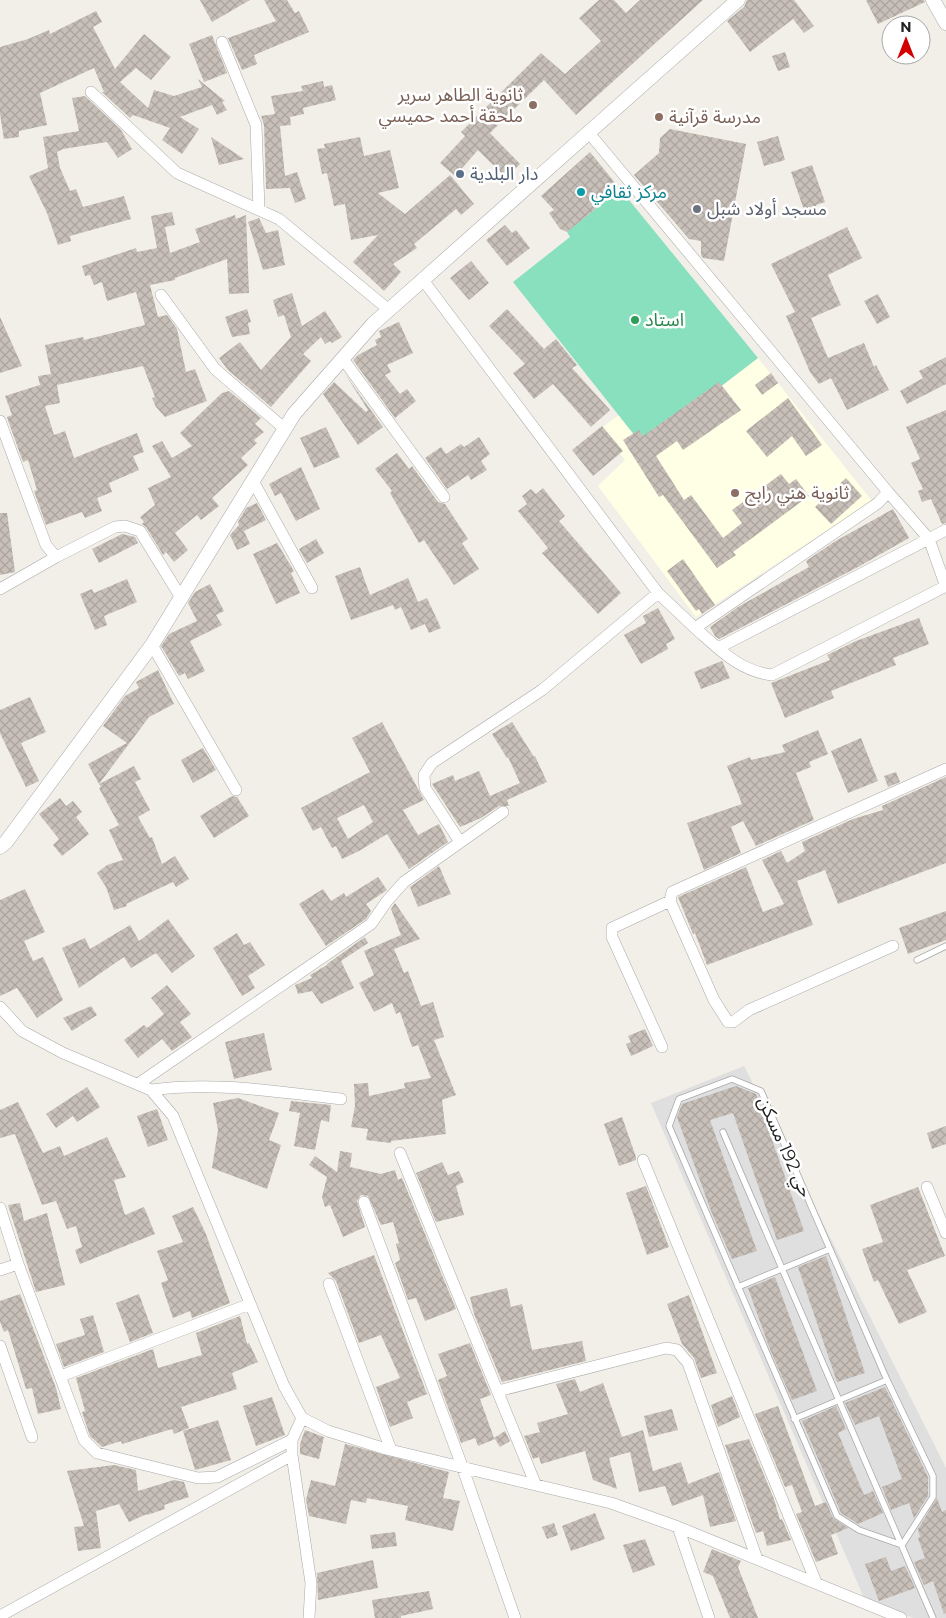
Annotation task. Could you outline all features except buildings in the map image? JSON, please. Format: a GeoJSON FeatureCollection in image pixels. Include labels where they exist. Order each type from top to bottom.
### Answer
{"type":"FeatureCollection","features":[{"type":"Feature","properties":{"kind":"street"},"geometry":{"type":"LineString","coordinates":[[0,847],[6,842],[152,645],[180,596],[294,414],[389,310],[738,0]]}},
{"type":"Feature","properties":{"kind":"street"},"geometry":{"type":"LineString","coordinates":[[933,0],[946,23]]}},
{"type":"Feature","properties":{"kind":"street"},"geometry":{"type":"LineString","coordinates":[[222,42],[256,125],[259,210]]}},
{"type":"Feature","properties":{"kind":"street"},"geometry":{"type":"LineString","coordinates":[[91,92],[177,173],[279,218],[389,310]]}},
{"type":"Feature","properties":{"kind":"street"},"geometry":{"type":"LineString","coordinates":[[423,280],[658,593],[731,660],[754,673],[772,675],[946,586],[929,539],[589,132]]}},
{"type":"Feature","properties":{"kind":"street"},"geometry":{"type":"LineString","coordinates":[[161,294],[215,369],[285,429]]}},
{"type":"Feature","properties":{"kind":"street"},"geometry":{"type":"LineString","coordinates":[[343,359],[444,497]]}},
{"type":"Feature","properties":{"kind":"street"},"geometry":{"type":"LineString","coordinates":[[0,421],[46,545],[56,557]]}},
{"type":"Feature","properties":{"kind":"street"},"geometry":{"type":"LineString","coordinates":[[253,481],[312,588]]}},
{"type":"Feature","properties":{"kind":"street"},"geometry":{"type":"LineString","coordinates":[[695,628],[878,503],[888,492]]}},
{"type":"Feature","properties":{"kind":"street"},"geometry":{"type":"LineString","coordinates":[[0,589],[56,557],[115,527],[125,526],[140,531],[180,596]]}},
{"type":"Feature","properties":{"kind":"street"},"geometry":{"type":"LineString","coordinates":[[718,648],[946,530]]}},
{"type":"Feature","properties":{"kind":"street"},"geometry":{"type":"LineString","coordinates":[[460,842],[425,788],[424,775],[432,763],[542,690],[658,593]]}},
{"type":"Feature","properties":{"kind":"street"},"geometry":{"type":"LineString","coordinates":[[152,645],[236,790]]}},
{"type":"Feature","properties":{"kind":"street"},"geometry":{"type":"LineString","coordinates":[[893,946],[749,1010],[733,1022],[728,1022],[714,1000],[670,901],[672,892],[946,768]]}},
{"type":"Feature","properties":{"kind":"street"},"geometry":{"type":"LineString","coordinates":[[138,1084],[372,924],[387,901],[404,882],[503,812]]}},
{"type":"Feature","properties":{"kind":"street"},"geometry":{"type":"LineString","coordinates":[[662,1046],[612,937],[612,928],[670,901]]}},
{"type":"Feature","properties":{"kind":"street"},"geometry":{"type":"LineString","coordinates":[[0,1007],[22,1030],[63,1053],[151,1090],[173,1116],[284,1386],[302,1418],[328,1431],[391,1450],[612,1503],[678,1527],[901,1618]]}},
{"type":"Feature","properties":{"kind":"street"},"geometry":{"type":"LineString","coordinates":[[151,1090],[177,1086],[267,1090],[341,1099]]}},
{"type":"Feature","properties":{"kind":"street"},"geometry":{"type":"LineString","coordinates":[[400,1153],[535,1483]]}},
{"type":"Feature","properties":{"kind":"street"},"geometry":{"type":"LineString","coordinates":[[643,1160],[816,1582]]}},
{"type":"Feature","properties":{"kind":"street"},"geometry":{"type":"LineString","coordinates":[[927,1187],[946,1233]]}},
{"type":"Feature","properties":{"kind":"street"},"geometry":{"type":"LineString","coordinates":[[364,1202],[462,1466],[515,1618]]}},
{"type":"Feature","properties":{"kind":"street"},"geometry":{"type":"LineString","coordinates":[[0,1208],[18,1264],[84,1440],[97,1453],[198,1478],[217,1477],[292,1440]]}},
{"type":"Feature","properties":{"kind":"street"},"geometry":{"type":"LineString","coordinates":[[0,1270],[18,1264]]}},
{"type":"Feature","properties":{"kind":"street"},"geometry":{"type":"LineString","coordinates":[[329,1284],[391,1450]]}},
{"type":"Feature","properties":{"kind":"street"},"geometry":{"type":"LineString","coordinates":[[61,1376],[250,1304]]}},
{"type":"Feature","properties":{"kind":"street"},"geometry":{"type":"LineString","coordinates":[[0,1346],[32,1437]]}},
{"type":"Feature","properties":{"kind":"street"},"geometry":{"type":"LineString","coordinates":[[498,1391],[666,1348],[677,1350],[688,1363],[757,1559]]}},
{"type":"Feature","properties":{"kind":"street"},"geometry":{"type":"LineString","coordinates":[[302,1418],[292,1440],[292,1455],[311,1583],[309,1618]]}},
{"type":"Feature","properties":{"kind":"street"},"geometry":{"type":"LineString","coordinates":[[0,1616],[292,1455]]}},
{"type":"Feature","properties":{"kind":"street"},"geometry":{"type":"LineString","coordinates":[[678,1527],[710,1618]]}},
{"type":"Feature","properties":{"kind":"lane"},"geometry":{"type":"LineString","coordinates":[[917,960],[946,946]]}},
{"type":"Feature","properties":{"kind":"lane","name":"حي 192 مسكن"},"geometry":{"type":"LineString","coordinates":[[732,1079],[761,1091],[887,1380],[933,1476],[933,1497],[902,1545],[859,1530],[837,1516],[738,1287],[669,1126],[679,1099],[732,1079]]}},
{"type":"Feature","properties":{"kind":"lane"},"geometry":{"type":"LineString","coordinates":[[723,1132],[933,1618]]}},
{"type":"Feature","properties":{"kind":"lane"},"geometry":{"type":"LineString","coordinates":[[738,1287],[830,1249]]}},
{"type":"Feature","properties":{"kind":"lane"},"geometry":{"type":"LineString","coordinates":[[794,1419],[887,1380]]}},
{"type":"Feature","properties":{"kind":"shaded area","name":"ثانوية هني رابح"},"geometry":{"type":"Polygon","coordinates":[[[758,358],[872,501],[828,536],[824,532],[696,617],[598,486],[625,460],[600,429],[619,415],[643,446],[758,358]]]}},
{"type":"Feature","properties":{"kind":"shaded area"},"geometry":{"type":"Polygon","coordinates":[[[744,1066],[946,1468],[946,1618],[913,1618],[864,1598],[651,1103],[744,1066]]]}},
{"type":"Feature","properties":{"kind":"green space","name":"استاد"},"geometry":{"type":"Polygon","coordinates":[[[620,189],[758,358],[643,446],[513,282],[570,237],[567,232],[620,189]]]}},
{"type":"Feature","properties":{"kind":"place","name":"ثانوية الطاهر سرير ملحقة أحمد حميسي"},"geometry":{"type":"Point","coordinates":[533,105]}},
{"type":"Feature","properties":{"kind":"place","name":"مدرسة قرآنية"},"geometry":{"type":"Point","coordinates":[659,117]}},
{"type":"Feature","properties":{"kind":"place","name":"دار البلدية"},"geometry":{"type":"Point","coordinates":[460,174]}},
{"type":"Feature","properties":{"kind":"place","name":"مركز ثقافي"},"geometry":{"type":"Point","coordinates":[581,192]}},
{"type":"Feature","properties":{"kind":"place","name":"مسجد أولاد شبل"},"geometry":{"type":"Point","coordinates":[697,209]}},
{"type":"Feature","properties":{"kind":"place","name":"استاد"},"geometry":{"type":"Point","coordinates":[635,320]}},
{"type":"Feature","properties":{"kind":"place","name":"ثانوية هني رابح"},"geometry":{"type":"Point","coordinates":[735,493]}}]}
